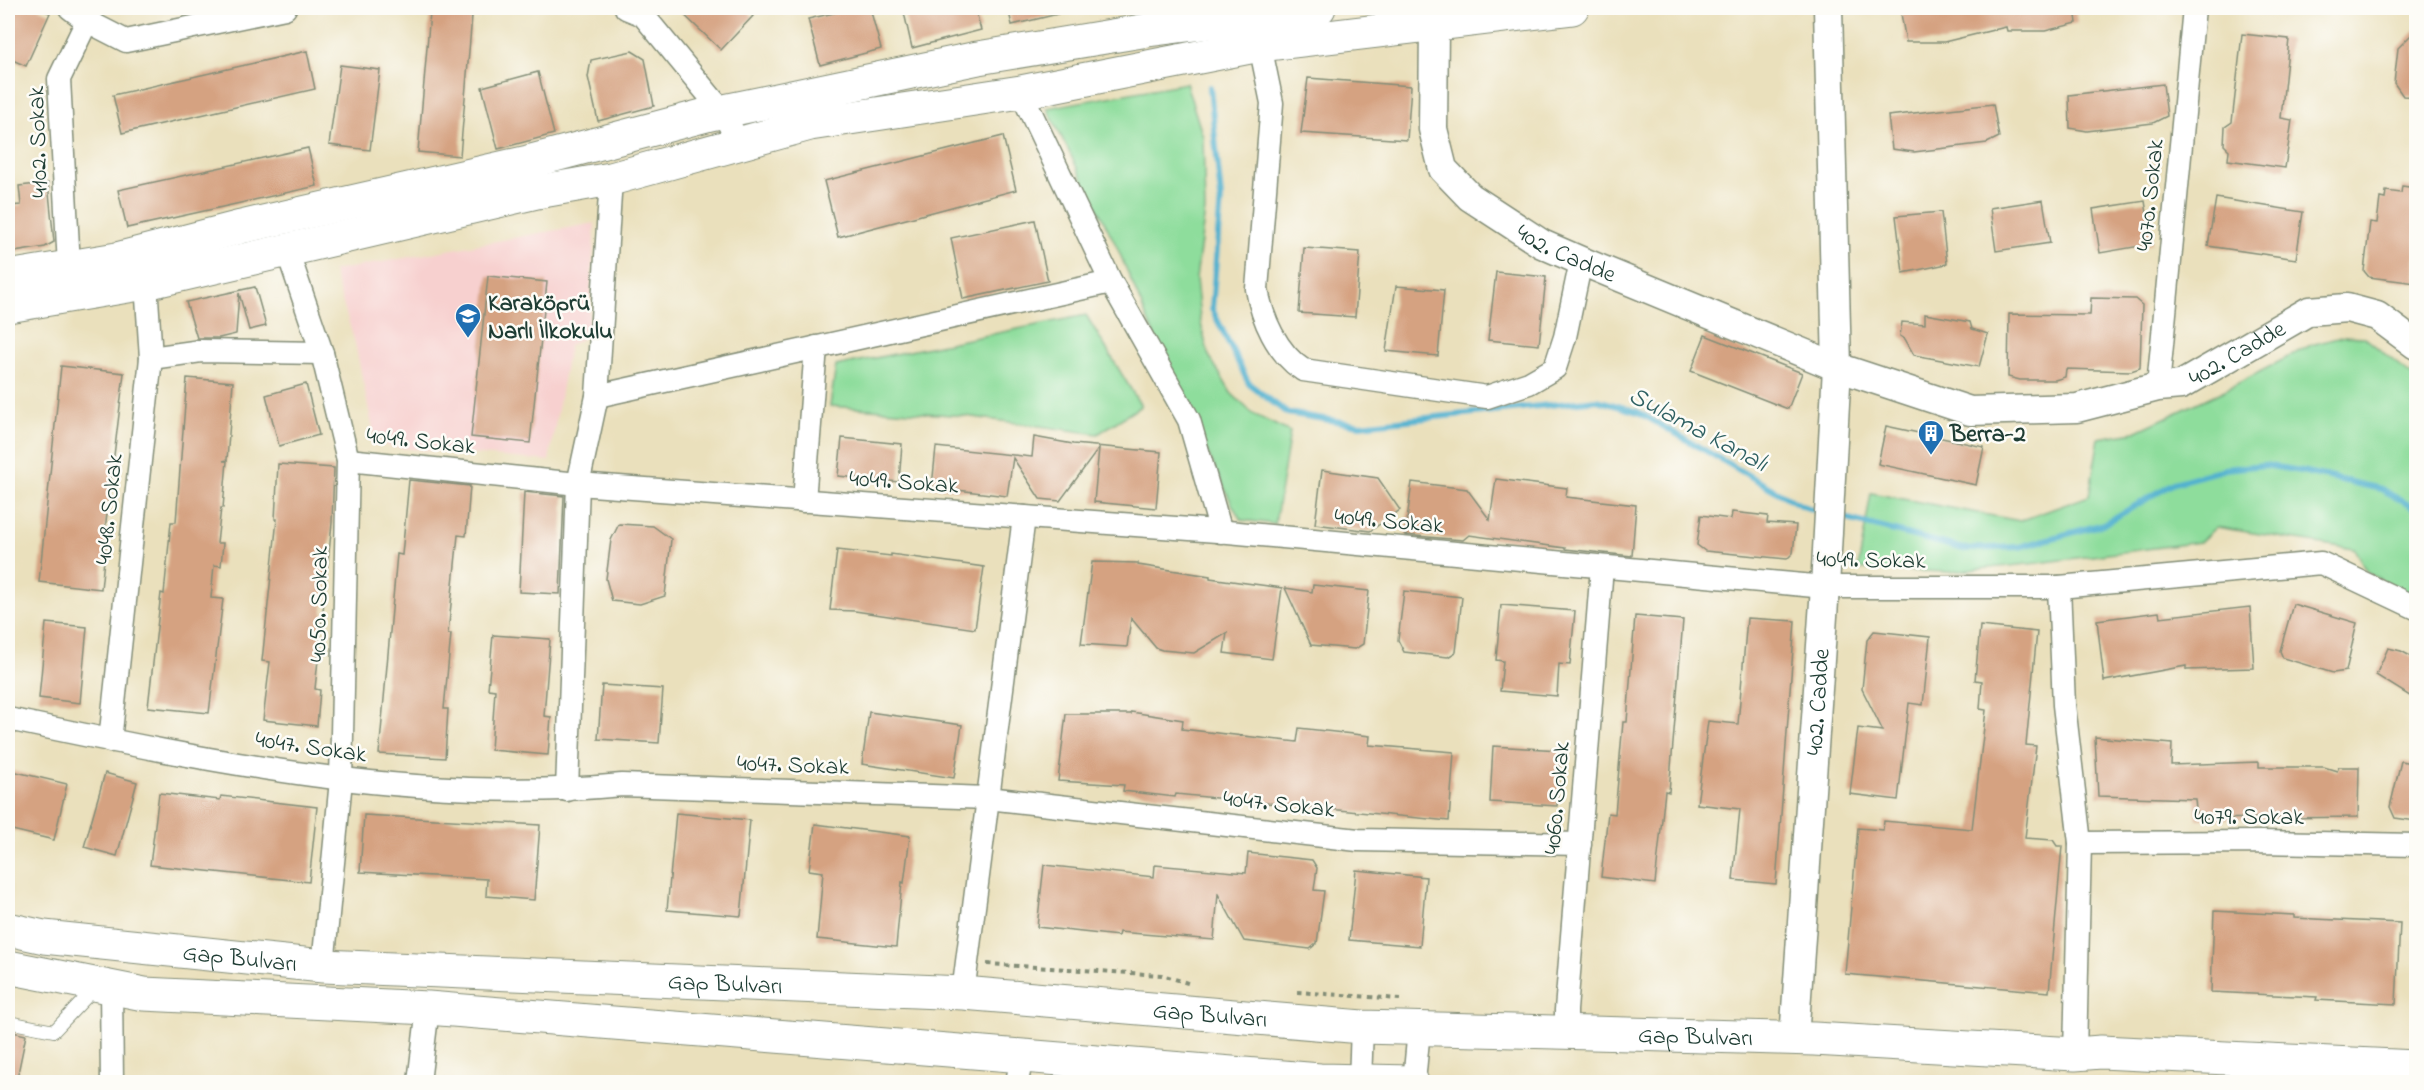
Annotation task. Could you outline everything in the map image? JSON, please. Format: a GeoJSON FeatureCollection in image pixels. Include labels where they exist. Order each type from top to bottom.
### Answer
{"type":"FeatureCollection","features":[{"type":"Feature","properties":{"kind":"main road"},"geometry":{"type":"LineString","coordinates":[[8,277],[117,259],[241,227],[528,162],[722,111],[978,58],[1148,30],[1319,8]]}},
{"type":"Feature","properties":{"kind":"main road"},"geometry":{"type":"LineString","coordinates":[[8,306],[146,283],[537,192],[611,179],[810,124],[1021,92],[1260,45],[1572,8]]}},
{"type":"Feature","properties":{"kind":"main road","name":"Gap Bulvarı"},"geometry":{"type":"LineString","coordinates":[[8,929],[44,937],[323,966],[965,978],[1362,1027],[1794,1039],[2075,1054],[2101,1052],[2355,1073],[2416,1067]]}},
{"type":"Feature","properties":{"kind":"main road","name":"Gap Bulvarı"},"geometry":{"type":"LineString","coordinates":[[8,967],[144,994],[428,1008],[1019,1069],[1413,1083]]}},
{"type":"Feature","properties":{"kind":"street"},"geometry":{"type":"LineString","coordinates":[[78,14],[126,41],[285,8]]}},
{"type":"Feature","properties":{"kind":"street"},"geometry":{"type":"LineString","coordinates":[[626,8],[643,15],[722,111],[740,143]]}},
{"type":"Feature","properties":{"kind":"street","name":"402. Cadde"},"geometry":{"type":"LineString","coordinates":[[1794,1039],[1825,587],[1837,367],[1828,8]]}},
{"type":"Feature","properties":{"kind":"street","name":"4070. Sokak"},"geometry":{"type":"LineString","coordinates":[[2158,387],[2194,8]]}},
{"type":"Feature","properties":{"kind":"street","name":"4102. Sokak"},"geometry":{"type":"LineString","coordinates":[[69,266],[59,79],[78,14]]}},
{"type":"Feature","properties":{"kind":"street","name":"402. Cadde"},"geometry":{"type":"LineString","coordinates":[[1434,25],[1433,129],[1443,169],[1470,197],[1542,244],[1581,261],[1837,367],[1970,411],[2077,408],[2158,387],[2181,385],[2309,310],[2347,308],[2377,316],[2416,345]]}},
{"type":"Feature","properties":{"kind":"street"},"geometry":{"type":"LineString","coordinates":[[1260,45],[1272,103],[1257,289],[1261,314],[1289,361],[1303,370],[1486,397],[1529,383],[1555,368],[1565,337],[1581,261]]}},
{"type":"Feature","properties":{"kind":"street"},"geometry":{"type":"LineString","coordinates":[[1021,92],[1111,282],[1189,420],[1221,532]]}},
{"type":"Feature","properties":{"kind":"street"},"geometry":{"type":"LineString","coordinates":[[567,790],[578,484],[597,396],[611,179]]}},
{"type":"Feature","properties":{"kind":"street","name":"4050. Sokak"},"geometry":{"type":"LineString","coordinates":[[287,250],[322,353],[348,460],[341,780],[323,966]]}},
{"type":"Feature","properties":{"kind":"street"},"geometry":{"type":"LineString","coordinates":[[597,396],[1111,282]]}},
{"type":"Feature","properties":{"kind":"street","name":"4048. Sokak"},"geometry":{"type":"LineString","coordinates":[[110,741],[151,358],[146,283]]}},
{"type":"Feature","properties":{"kind":"street"},"geometry":{"type":"LineString","coordinates":[[804,501],[816,347]]}},
{"type":"Feature","properties":{"kind":"street"},"geometry":{"type":"LineString","coordinates":[[151,358],[201,351],[322,353]]}},
{"type":"Feature","properties":{"kind":"street","name":"4049. Sokak"},"geometry":{"type":"LineString","coordinates":[[348,460],[578,484],[1221,532],[1825,587],[2059,587],[2321,563],[2416,608]]}},
{"type":"Feature","properties":{"kind":"street"},"geometry":{"type":"LineString","coordinates":[[965,978],[1024,517]]}},
{"type":"Feature","properties":{"kind":"street","name":"4060. Sokak"},"geometry":{"type":"LineString","coordinates":[[1566,1034],[1566,1010],[1602,567]]}},
{"type":"Feature","properties":{"kind":"street"},"geometry":{"type":"LineString","coordinates":[[2059,587],[2064,705],[2080,843],[2075,1054]]}},
{"type":"Feature","properties":{"kind":"street","name":"4047. Sokak"},"geometry":{"type":"LineString","coordinates":[[8,719],[110,741],[341,780],[483,790],[567,790],[622,785],[988,798],[1358,840],[1580,844]]}},
{"type":"Feature","properties":{"kind":"street","name":"4079. Sokak"},"geometry":{"type":"LineString","coordinates":[[2080,843],[2261,842],[2416,845]]}},
{"type":"Feature","properties":{"kind":"street"},"geometry":{"type":"LineString","coordinates":[[104,987],[112,1083]]}},
{"type":"Feature","properties":{"kind":"street"},"geometry":{"type":"LineString","coordinates":[[419,1083],[428,1008]]}},
{"type":"Feature","properties":{"kind":"street"},"geometry":{"type":"LineString","coordinates":[[1361,1082],[1362,1027]]}},
{"type":"Feature","properties":{"kind":"street"},"geometry":{"type":"LineString","coordinates":[[1413,1083],[1419,1029]]}},
{"type":"Feature","properties":{"kind":"lane"},"geometry":{"type":"LineString","coordinates":[[8,1022],[54,1031],[104,987]]}},
{"type":"Feature","properties":{"kind":"path"},"geometry":{"type":"LineString","coordinates":[[965,978],[1162,975],[1197,986]]}},
{"type":"Feature","properties":{"kind":"path"},"geometry":{"type":"LineString","coordinates":[[1288,992],[1404,999]]}},
{"type":"Feature","properties":{"kind":"shaded area","name":"Karaköprü Narlı İlkokulu"},"geometry":{"type":"Polygon","coordinates":[[[595,223],[588,335],[569,346],[549,461],[389,447],[374,435],[355,343],[333,271],[595,223]]]}},
{"type":"Feature","properties":{"kind":"green space"},"geometry":{"type":"Polygon","coordinates":[[[1186,83],[1203,137],[1205,210],[1196,279],[1200,319],[1208,354],[1231,393],[1253,414],[1290,432],[1275,524],[1241,520],[1232,504],[1171,375],[1117,247],[1047,108],[1186,83]]]}},
{"type":"Feature","properties":{"kind":"green space"},"geometry":{"type":"Polygon","coordinates":[[[1086,315],[1141,406],[1098,434],[965,416],[830,406],[836,366],[1086,315]]]}},
{"type":"Feature","properties":{"kind":"green space"},"geometry":{"type":"Polygon","coordinates":[[[2345,336],[2364,337],[2416,379],[2416,597],[2369,574],[2354,549],[2216,527],[2200,542],[2038,563],[1950,572],[1858,569],[1871,493],[2020,521],[2089,496],[2099,438],[2135,432],[2227,389],[2311,345],[2345,336]]]}},
{"type":"Feature","properties":{"kind":"building"},"geometry":{"type":"Polygon","coordinates":[[[8,8],[38,8],[50,13],[26,66],[8,58],[8,8]]]}},
{"type":"Feature","properties":{"kind":"building"},"geometry":{"type":"Polygon","coordinates":[[[677,8],[744,8],[753,16],[721,50],[677,8]]]}},
{"type":"Feature","properties":{"kind":"building"},"geometry":{"type":"Polygon","coordinates":[[[855,8],[870,8],[881,49],[820,65],[808,19],[855,8]]]}},
{"type":"Feature","properties":{"kind":"building"},"geometry":{"type":"Polygon","coordinates":[[[903,8],[975,8],[981,30],[912,48],[903,8]]]}},
{"type":"Feature","properties":{"kind":"building"},"geometry":{"type":"Polygon","coordinates":[[[1008,8],[1057,8],[1058,14],[1012,25],[1008,8]]]}},
{"type":"Feature","properties":{"kind":"building"},"geometry":{"type":"Polygon","coordinates":[[[1900,8],[2075,8],[2077,23],[2045,31],[2007,31],[2006,27],[1944,42],[1906,42],[1900,8]]]}},
{"type":"Feature","properties":{"kind":"building"},"geometry":{"type":"Polygon","coordinates":[[[430,12],[472,16],[460,156],[418,152],[430,12]]]}},
{"type":"Feature","properties":{"kind":"building"},"geometry":{"type":"Polygon","coordinates":[[[2416,30],[2416,97],[2403,96],[2394,83],[2398,48],[2416,30]]]}},
{"type":"Feature","properties":{"kind":"building"},"geometry":{"type":"Polygon","coordinates":[[[2242,34],[2289,39],[2281,118],[2292,120],[2285,168],[2228,160],[2229,150],[2224,145],[2225,127],[2232,122],[2242,34]]]}},
{"type":"Feature","properties":{"kind":"building"},"geometry":{"type":"Polygon","coordinates":[[[307,51],[315,89],[122,133],[113,95],[307,51]]]}},
{"type":"Feature","properties":{"kind":"building"},"geometry":{"type":"Polygon","coordinates":[[[632,51],[645,59],[654,106],[598,121],[588,77],[591,60],[632,51]]]}},
{"type":"Feature","properties":{"kind":"building"},"geometry":{"type":"Polygon","coordinates":[[[340,65],[380,70],[370,150],[329,145],[340,65]]]}},
{"type":"Feature","properties":{"kind":"building"},"geometry":{"type":"Polygon","coordinates":[[[538,72],[554,134],[498,149],[482,87],[538,72]]]}},
{"type":"Feature","properties":{"kind":"building"},"geometry":{"type":"Polygon","coordinates":[[[1308,78],[1411,86],[1407,140],[1301,133],[1308,78]]]}},
{"type":"Feature","properties":{"kind":"building"},"geometry":{"type":"Polygon","coordinates":[[[2163,84],[2167,116],[2153,123],[2087,131],[2070,128],[2069,95],[2163,84]]]}},
{"type":"Feature","properties":{"kind":"building"},"geometry":{"type":"Polygon","coordinates":[[[1993,104],[1999,137],[1987,143],[1914,152],[1892,149],[1888,116],[1993,104]]]}},
{"type":"Feature","properties":{"kind":"building"},"geometry":{"type":"Polygon","coordinates":[[[1003,136],[1016,190],[838,237],[824,181],[1003,136]]]}},
{"type":"Feature","properties":{"kind":"building"},"geometry":{"type":"Polygon","coordinates":[[[308,148],[317,186],[127,228],[118,190],[308,148]]]}},
{"type":"Feature","properties":{"kind":"building"},"geometry":{"type":"Polygon","coordinates":[[[48,183],[54,242],[45,247],[8,253],[8,206],[21,205],[19,186],[48,183]]]}},
{"type":"Feature","properties":{"kind":"building"},"geometry":{"type":"Polygon","coordinates":[[[2402,186],[2416,188],[2416,283],[2369,277],[2364,271],[2370,222],[2377,223],[2380,198],[2385,199],[2386,191],[2401,193],[2402,186]]]}},
{"type":"Feature","properties":{"kind":"building"},"geometry":{"type":"Polygon","coordinates":[[[2216,198],[2303,212],[2296,259],[2208,246],[2216,198]]]}},
{"type":"Feature","properties":{"kind":"building"},"geometry":{"type":"Polygon","coordinates":[[[2043,200],[2050,243],[1996,251],[1990,208],[2043,200]]]}},
{"type":"Feature","properties":{"kind":"building"},"geometry":{"type":"Polygon","coordinates":[[[2145,201],[2152,244],[2100,253],[2093,209],[2145,201]]]}},
{"type":"Feature","properties":{"kind":"building"},"geometry":{"type":"Polygon","coordinates":[[[1941,212],[1947,264],[1903,273],[1896,216],[1941,212]]]}},
{"type":"Feature","properties":{"kind":"building"},"geometry":{"type":"Polygon","coordinates":[[[1035,220],[1048,281],[963,299],[951,238],[1035,220]]]}},
{"type":"Feature","properties":{"kind":"building"},"geometry":{"type":"Polygon","coordinates":[[[1304,248],[1360,252],[1355,317],[1299,313],[1304,248]]]}},
{"type":"Feature","properties":{"kind":"building"},"geometry":{"type":"Polygon","coordinates":[[[1496,272],[1546,277],[1539,345],[1488,340],[1496,272]]]}},
{"type":"Feature","properties":{"kind":"building"},"geometry":{"type":"Polygon","coordinates":[[[488,276],[547,282],[530,443],[471,437],[488,276]]]}},
{"type":"Feature","properties":{"kind":"building"},"geometry":{"type":"Polygon","coordinates":[[[1396,286],[1444,290],[1438,356],[1386,351],[1396,286]]]}},
{"type":"Feature","properties":{"kind":"building"},"geometry":{"type":"Polygon","coordinates":[[[255,287],[266,326],[249,330],[239,293],[236,334],[219,338],[197,338],[186,302],[255,287]]]}},
{"type":"Feature","properties":{"kind":"building"},"geometry":{"type":"Polygon","coordinates":[[[2091,298],[2135,299],[2142,305],[2140,368],[2131,371],[2066,369],[2065,377],[2055,380],[2020,380],[2008,377],[2009,314],[2090,315],[2091,298]]]}},
{"type":"Feature","properties":{"kind":"building"},"geometry":{"type":"Polygon","coordinates":[[[1925,314],[1970,322],[1972,329],[1988,334],[1979,367],[1914,355],[1905,339],[1900,336],[1902,322],[1925,324],[1925,314]]]}},
{"type":"Feature","properties":{"kind":"building"},"geometry":{"type":"Polygon","coordinates":[[[1705,335],[1802,373],[1788,409],[1691,371],[1705,335]]]}},
{"type":"Feature","properties":{"kind":"building"},"geometry":{"type":"Polygon","coordinates":[[[61,366],[124,373],[105,530],[107,531],[101,589],[39,582],[61,366]]]}},
{"type":"Feature","properties":{"kind":"building"},"geometry":{"type":"Polygon","coordinates":[[[187,378],[233,382],[227,460],[223,461],[227,461],[223,508],[221,508],[217,543],[223,543],[221,566],[214,565],[211,598],[223,599],[209,713],[148,707],[161,593],[164,594],[171,522],[176,522],[187,378]]]}},
{"type":"Feature","properties":{"kind":"building"},"geometry":{"type":"Polygon","coordinates":[[[306,384],[319,435],[279,446],[266,395],[306,384]]]}},
{"type":"Feature","properties":{"kind":"building","name":"Berra-2"},"geometry":{"type":"Polygon","coordinates":[[[1886,426],[1984,447],[1976,485],[1878,464],[1886,426]]]}},
{"type":"Feature","properties":{"kind":"building"},"geometry":{"type":"Polygon","coordinates":[[[1034,437],[1073,444],[1161,452],[1156,508],[1094,502],[1099,448],[1060,501],[1040,499],[1013,458],[1007,496],[932,487],[936,447],[1032,457],[1034,437]]]}},
{"type":"Feature","properties":{"kind":"building"},"geometry":{"type":"Polygon","coordinates":[[[842,438],[902,444],[899,482],[838,476],[842,438]]]}},
{"type":"Feature","properties":{"kind":"building"},"geometry":{"type":"Polygon","coordinates":[[[278,464],[334,468],[332,523],[315,689],[320,690],[317,726],[263,720],[270,662],[262,661],[277,519],[275,519],[278,464]]]}},
{"type":"Feature","properties":{"kind":"building"},"geometry":{"type":"Polygon","coordinates":[[[1322,470],[1378,478],[1400,510],[1370,531],[1315,524],[1322,470]]]}},
{"type":"Feature","properties":{"kind":"building"},"geometry":{"type":"Polygon","coordinates":[[[1496,479],[1567,488],[1566,497],[1636,505],[1632,556],[1469,535],[1463,540],[1405,535],[1412,482],[1467,489],[1490,520],[1496,479]]]}},
{"type":"Feature","properties":{"kind":"building"},"geometry":{"type":"Polygon","coordinates":[[[409,480],[470,486],[466,536],[458,535],[448,634],[451,634],[444,709],[448,709],[445,758],[379,754],[397,554],[402,555],[409,480]]]}},
{"type":"Feature","properties":{"kind":"building"},"geometry":{"type":"Polygon","coordinates":[[[524,492],[564,496],[560,594],[519,592],[524,492]]]}},
{"type":"Feature","properties":{"kind":"building"},"geometry":{"type":"Polygon","coordinates":[[[1732,512],[1768,516],[1767,523],[1796,525],[1793,553],[1787,559],[1705,551],[1697,545],[1701,515],[1731,519],[1732,512]]]}},
{"type":"Feature","properties":{"kind":"building"},"geometry":{"type":"Polygon","coordinates":[[[619,524],[653,526],[671,539],[665,596],[640,604],[612,601],[606,579],[611,540],[619,524]]]}},
{"type":"Feature","properties":{"kind":"building"},"geometry":{"type":"Polygon","coordinates":[[[837,550],[891,556],[891,554],[984,567],[975,629],[855,611],[830,610],[837,550]]]}},
{"type":"Feature","properties":{"kind":"building"},"geometry":{"type":"Polygon","coordinates":[[[1092,562],[1138,563],[1138,565],[1210,576],[1210,578],[1282,588],[1272,659],[1224,653],[1227,633],[1194,653],[1162,650],[1156,648],[1131,618],[1127,647],[1081,644],[1092,562]]]}},
{"type":"Feature","properties":{"kind":"building"},"geometry":{"type":"Polygon","coordinates":[[[1313,585],[1369,591],[1363,644],[1355,649],[1311,645],[1285,588],[1312,592],[1313,585]]]}},
{"type":"Feature","properties":{"kind":"building"},"geometry":{"type":"Polygon","coordinates":[[[1404,591],[1462,597],[1456,652],[1448,657],[1404,652],[1398,640],[1404,591]]]}},
{"type":"Feature","properties":{"kind":"building"},"geometry":{"type":"Polygon","coordinates":[[[2293,604],[2357,623],[2346,671],[2333,673],[2283,658],[2280,651],[2293,604]]]}},
{"type":"Feature","properties":{"kind":"building"},"geometry":{"type":"Polygon","coordinates":[[[1501,605],[1575,611],[1570,665],[1559,664],[1557,696],[1500,691],[1503,661],[1496,660],[1501,605]]]}},
{"type":"Feature","properties":{"kind":"building"},"geometry":{"type":"Polygon","coordinates":[[[2250,607],[2254,668],[2186,670],[2186,666],[2104,681],[2097,620],[2159,612],[2160,617],[2250,607]]]}},
{"type":"Feature","properties":{"kind":"building"},"geometry":{"type":"Polygon","coordinates":[[[1635,616],[1683,620],[1669,792],[1665,791],[1655,884],[1601,877],[1608,813],[1615,814],[1623,722],[1627,722],[1635,616]]]}},
{"type":"Feature","properties":{"kind":"building"},"geometry":{"type":"Polygon","coordinates":[[[1747,618],[1795,621],[1776,884],[1733,880],[1740,809],[1697,804],[1708,721],[1738,724],[1747,618]]]}},
{"type":"Feature","properties":{"kind":"building"},"geometry":{"type":"Polygon","coordinates":[[[46,623],[87,627],[80,703],[39,698],[46,623]]]}},
{"type":"Feature","properties":{"kind":"building"},"geometry":{"type":"Polygon","coordinates":[[[1980,626],[2037,632],[2026,745],[2036,746],[2025,838],[2053,840],[2057,846],[2062,846],[2049,992],[1845,974],[1858,828],[1883,830],[1884,821],[1972,829],[1986,710],[1980,709],[1982,681],[1975,680],[1980,626]]]}},
{"type":"Feature","properties":{"kind":"building"},"geometry":{"type":"Polygon","coordinates":[[[1874,631],[1930,637],[1923,705],[1909,703],[1898,800],[1850,794],[1858,728],[1883,731],[1862,689],[1867,640],[1874,631]]]}},
{"type":"Feature","properties":{"kind":"building"},"geometry":{"type":"Polygon","coordinates":[[[493,635],[550,639],[544,716],[551,717],[548,755],[491,750],[495,690],[488,689],[493,635]]]}},
{"type":"Feature","properties":{"kind":"building"},"geometry":{"type":"Polygon","coordinates":[[[2388,648],[2401,651],[2416,659],[2416,700],[2376,675],[2388,648]]]}},
{"type":"Feature","properties":{"kind":"building"},"geometry":{"type":"Polygon","coordinates":[[[602,685],[663,689],[659,743],[598,739],[602,685]]]}},
{"type":"Feature","properties":{"kind":"building"},"geometry":{"type":"Polygon","coordinates":[[[869,712],[962,725],[954,778],[862,764],[869,712]]]}},
{"type":"Feature","properties":{"kind":"building"},"geometry":{"type":"Polygon","coordinates":[[[1131,712],[1183,720],[1182,729],[1297,742],[1299,728],[1370,736],[1369,745],[1454,752],[1449,821],[1176,794],[1175,797],[1123,791],[1124,785],[1058,781],[1066,714],[1131,714],[1131,712]]]}},
{"type":"Feature","properties":{"kind":"building"},"geometry":{"type":"Polygon","coordinates":[[[2095,737],[2172,744],[2171,765],[2259,762],[2259,767],[2324,767],[2337,771],[2339,767],[2359,767],[2358,817],[2197,819],[2195,799],[2098,796],[2095,737]]]}},
{"type":"Feature","properties":{"kind":"building"},"geometry":{"type":"Polygon","coordinates":[[[1493,746],[1560,750],[1557,806],[1490,802],[1493,746]]]}},
{"type":"Feature","properties":{"kind":"building"},"geometry":{"type":"Polygon","coordinates":[[[2401,761],[2416,764],[2416,821],[2395,818],[2390,807],[2401,761]]]}},
{"type":"Feature","properties":{"kind":"building"},"geometry":{"type":"Polygon","coordinates":[[[8,770],[67,784],[54,840],[8,829],[8,770]]]}},
{"type":"Feature","properties":{"kind":"building"},"geometry":{"type":"Polygon","coordinates":[[[105,773],[137,782],[117,856],[84,847],[105,773]]]}},
{"type":"Feature","properties":{"kind":"building"},"geometry":{"type":"Polygon","coordinates":[[[159,793],[220,800],[221,796],[317,807],[309,882],[150,865],[159,793]]]}},
{"type":"Feature","properties":{"kind":"building"},"geometry":{"type":"Polygon","coordinates":[[[676,813],[750,820],[741,916],[667,910],[676,813]]]}},
{"type":"Feature","properties":{"kind":"building"},"geometry":{"type":"Polygon","coordinates":[[[364,815],[540,825],[534,900],[486,896],[487,879],[360,872],[364,815]]]}},
{"type":"Feature","properties":{"kind":"building"},"geometry":{"type":"Polygon","coordinates":[[[815,824],[910,836],[904,883],[902,882],[896,947],[817,939],[823,872],[809,870],[815,824]]]}},
{"type":"Feature","properties":{"kind":"building"},"geometry":{"type":"Polygon","coordinates":[[[1248,853],[1312,860],[1317,868],[1314,890],[1324,891],[1317,943],[1310,949],[1244,941],[1218,894],[1214,940],[1119,932],[1118,936],[1037,927],[1044,865],[1154,877],[1155,865],[1246,873],[1248,853]]]}},
{"type":"Feature","properties":{"kind":"building"},"geometry":{"type":"Polygon","coordinates":[[[1356,870],[1426,877],[1420,946],[1349,940],[1356,870]]]}},
{"type":"Feature","properties":{"kind":"building"},"geometry":{"type":"Polygon","coordinates":[[[2214,911],[2294,915],[2294,918],[2400,923],[2396,1004],[2316,1000],[2317,997],[2211,992],[2214,911]]]}},
{"type":"Feature","properties":{"kind":"building"},"geometry":{"type":"Polygon","coordinates":[[[8,1031],[26,1035],[16,1083],[8,1083],[8,1031]]]}},
{"type":"Feature","properties":{"kind":"waterway","name":"Sulama Kanalı"},"geometry":{"type":"LineString","coordinates":[[1210,87],[1221,198],[1212,309],[1249,384],[1287,413],[1360,425],[1597,400],[1638,412],[1802,506],[1821,512]]}},
{"type":"Feature","properties":{"kind":"waterway","name":"Sulama Kanalı"},"geometry":{"type":"LineString","coordinates":[[1836,516],[1964,549],[2019,547],[2104,524],[2174,483],[2225,469],[2264,465],[2381,489],[2416,509]]}},
{"type":"Feature","properties":{"kind":"place","name":"Karaköprü Narlı İlkokulu"},"geometry":{"type":"Point","coordinates":[468,339]}},
{"type":"Feature","properties":{"kind":"place","name":"Berra-2"},"geometry":{"type":"Point","coordinates":[1931,456]}}]}
